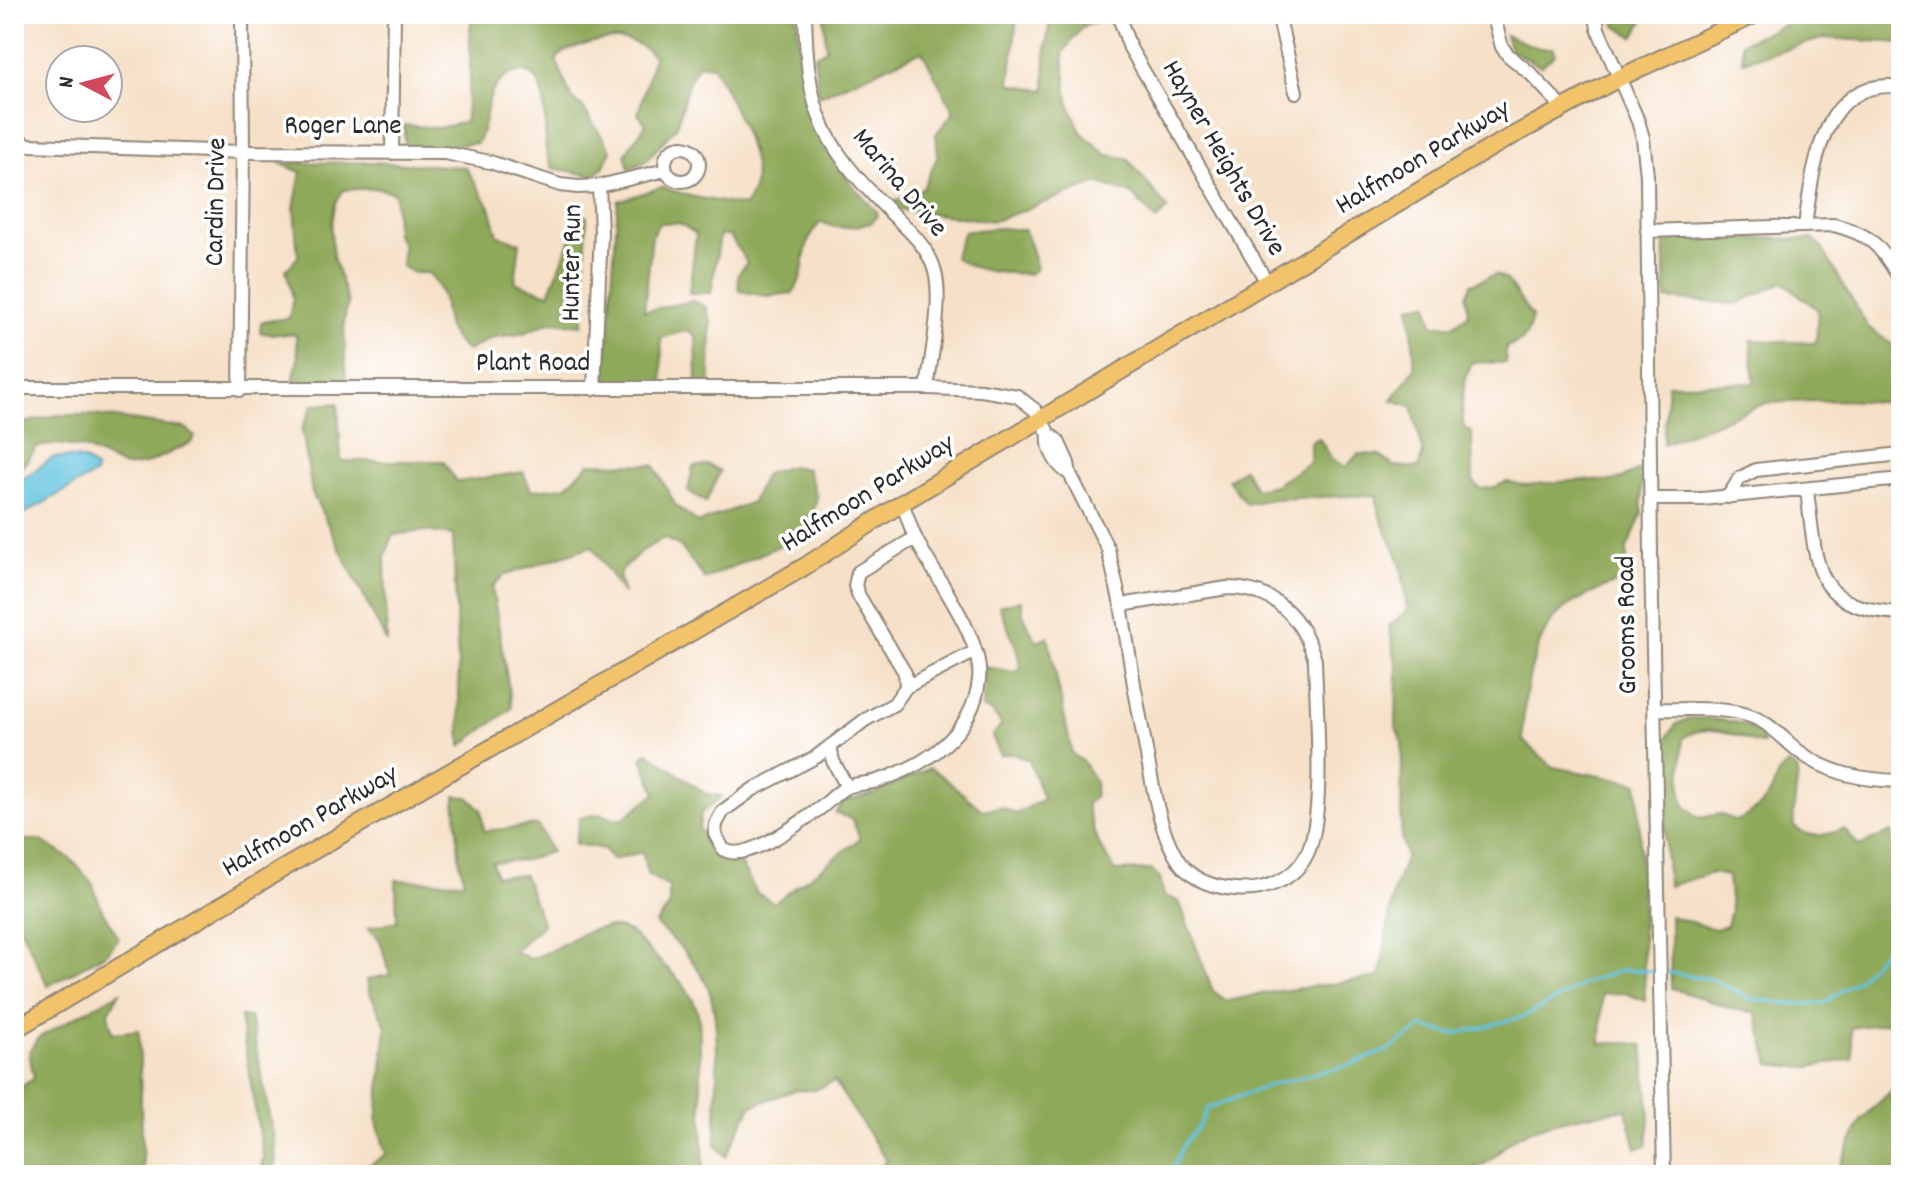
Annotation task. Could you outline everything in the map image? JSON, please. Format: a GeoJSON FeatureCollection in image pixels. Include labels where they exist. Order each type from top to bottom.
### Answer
{"type":"FeatureCollection","features":[{"type":"Feature","properties":{"kind":"main road","name":"Halfmoon Parkway"},"geometry":{"type":"LineString","coordinates":[[14,1030],[289,865],[804,567],[902,503],[1046,427],[1268,284],[1492,147],[1619,78],[1756,14]]}},
{"type":"Feature","properties":{"kind":"street","name":"Cardin Drive"},"geometry":{"type":"LineString","coordinates":[[240,390],[242,14]]}},
{"type":"Feature","properties":{"kind":"street"},"geometry":{"type":"LineString","coordinates":[[392,153],[394,14]]}},
{"type":"Feature","properties":{"kind":"street","name":"Marina Drive"},"geometry":{"type":"LineString","coordinates":[[805,14],[806,69],[812,98],[826,135],[861,183],[915,237],[928,254],[935,271],[936,304],[927,388]]}},
{"type":"Feature","properties":{"kind":"street","name":"Hayner Heights Drive"},"geometry":{"type":"LineString","coordinates":[[1118,14],[1130,48],[1268,284]]}},
{"type":"Feature","properties":{"kind":"street"},"geometry":{"type":"LineString","coordinates":[[1278,14],[1296,92]]}},
{"type":"Feature","properties":{"kind":"street"},"geometry":{"type":"LineString","coordinates":[[1493,14],[1502,47],[1564,109]]}},
{"type":"Feature","properties":{"kind":"street","name":"Grooms Road"},"geometry":{"type":"LineString","coordinates":[[1596,14],[1598,29],[1643,138],[1647,176],[1664,1175]]}},
{"type":"Feature","properties":{"kind":"street"},"geometry":{"type":"LineString","coordinates":[[1805,226],[1811,183],[1823,136],[1840,107],[1869,89],[1901,87]]}},
{"type":"Feature","properties":{"kind":"street","name":"Roger Lane"},"geometry":{"type":"LineString","coordinates":[[15,136],[29,145],[462,155],[560,185],[599,186],[666,170]]}},
{"type":"Feature","properties":{"kind":"street","name":"Hunter Run"},"geometry":{"type":"LineString","coordinates":[[594,389],[601,232],[599,186]]}},
{"type":"Feature","properties":{"kind":"street"},"geometry":{"type":"LineString","coordinates":[[1647,231],[1834,225],[1862,232],[1880,248],[1901,280]]}},
{"type":"Feature","properties":{"kind":"street","name":"Plant Road"},"geometry":{"type":"LineString","coordinates":[[14,388],[927,388],[1007,393],[1024,400],[1046,427]]}},
{"type":"Feature","properties":{"kind":"street"},"geometry":{"type":"LineString","coordinates":[[1046,427],[1058,441],[1070,474],[1108,549],[1156,801],[1176,857],[1196,878],[1219,888],[1256,890],[1281,880],[1298,867],[1307,855],[1315,820],[1315,660],[1299,623],[1266,595],[1241,588],[1121,605]]}},
{"type":"Feature","properties":{"kind":"street"},"geometry":{"type":"LineString","coordinates":[[1728,497],[1740,478],[1756,470],[1901,454]]}},
{"type":"Feature","properties":{"kind":"street"},"geometry":{"type":"LineString","coordinates":[[1651,499],[1807,491],[1901,479]]}},
{"type":"Feature","properties":{"kind":"street"},"geometry":{"type":"LineString","coordinates":[[1807,491],[1815,550],[1824,578],[1832,591],[1853,606],[1901,613]]}},
{"type":"Feature","properties":{"kind":"street"},"geometry":{"type":"LineString","coordinates":[[902,503],[915,538],[964,624],[974,652],[979,671],[976,697],[965,722],[930,757],[879,780],[847,787],[819,809],[752,851],[727,852],[715,834],[723,811],[752,790],[816,757],[865,720],[894,704],[906,687],[974,652]]}},
{"type":"Feature","properties":{"kind":"street"},"geometry":{"type":"LineString","coordinates":[[906,687],[905,673],[855,586],[858,572],[915,538]]}},
{"type":"Feature","properties":{"kind":"street"},"geometry":{"type":"LineString","coordinates":[[1655,709],[1750,716],[1762,721],[1818,765],[1841,775],[1901,781]]}},
{"type":"Feature","properties":{"kind":"street"},"geometry":{"type":"LineString","coordinates":[[830,746],[833,761],[847,787]]}},
{"type":"Feature","properties":{"kind":"green space"},"geometry":{"type":"Polygon","coordinates":[[[474,14],[797,14],[803,82],[823,142],[852,185],[878,214],[871,223],[852,227],[833,227],[821,222],[809,240],[801,276],[793,293],[766,296],[739,291],[738,274],[747,263],[730,236],[720,235],[711,293],[689,293],[696,234],[679,223],[659,223],[652,236],[644,311],[692,301],[706,307],[711,322],[710,382],[697,382],[696,337],[688,330],[661,338],[663,384],[605,384],[618,201],[662,187],[690,196],[744,206],[753,189],[755,176],[748,144],[713,66],[699,64],[688,83],[677,126],[646,161],[629,169],[625,154],[646,124],[638,114],[654,56],[637,44],[611,39],[571,49],[556,60],[571,97],[583,108],[611,150],[604,166],[594,176],[552,168],[546,150],[544,102],[537,80],[529,73],[512,74],[497,85],[477,143],[438,147],[405,145],[404,125],[438,128],[465,122],[470,78],[470,28],[474,14]]]}},
{"type":"Feature","properties":{"kind":"green space"},"geometry":{"type":"Polygon","coordinates":[[[824,14],[1013,14],[1017,17],[1010,84],[1045,90],[1046,46],[1051,14],[1101,14],[1101,20],[1082,27],[1063,53],[1068,101],[1081,132],[1107,155],[1127,158],[1168,209],[1156,220],[1132,194],[1098,183],[994,221],[900,210],[892,203],[923,188],[938,156],[936,134],[954,112],[922,51],[819,96],[814,56],[826,49],[824,14]]]}},
{"type":"Feature","properties":{"kind":"green space"},"geometry":{"type":"Polygon","coordinates":[[[1613,14],[1647,14],[1634,37],[1616,26],[1613,14]]]}},
{"type":"Feature","properties":{"kind":"green space"},"geometry":{"type":"Polygon","coordinates":[[[1809,14],[1901,14],[1901,43],[1825,38],[1743,61],[1741,43],[1809,14]]]}},
{"type":"Feature","properties":{"kind":"green space"},"geometry":{"type":"Polygon","coordinates":[[[1505,35],[1539,48],[1554,48],[1555,54],[1541,66],[1510,50],[1505,35]]]}},
{"type":"Feature","properties":{"kind":"green space"},"geometry":{"type":"Polygon","coordinates":[[[371,162],[465,167],[490,207],[498,235],[520,243],[515,282],[549,294],[580,216],[587,216],[583,325],[550,322],[521,334],[494,337],[467,351],[450,331],[437,284],[428,273],[413,273],[401,266],[403,246],[396,234],[395,193],[377,188],[343,190],[335,205],[331,230],[333,256],[348,303],[344,321],[346,384],[293,382],[298,359],[296,335],[260,333],[261,322],[289,318],[293,298],[286,270],[298,257],[294,208],[301,172],[279,163],[371,162]]]}},
{"type":"Feature","properties":{"kind":"green space"},"geometry":{"type":"Polygon","coordinates":[[[1000,228],[1025,230],[1037,268],[1030,274],[981,269],[954,257],[964,231],[1000,228]]]}},
{"type":"Feature","properties":{"kind":"green space"},"geometry":{"type":"Polygon","coordinates":[[[1664,237],[1813,239],[1822,248],[1868,327],[1901,351],[1901,403],[1840,400],[1766,403],[1663,444],[1668,384],[1754,383],[1751,340],[1816,343],[1818,310],[1783,282],[1737,304],[1666,299],[1664,237]]]}},
{"type":"Feature","properties":{"kind":"green space"},"geometry":{"type":"Polygon","coordinates":[[[1496,274],[1506,279],[1532,317],[1525,337],[1506,347],[1506,363],[1472,362],[1469,370],[1462,412],[1464,428],[1472,432],[1473,481],[1480,489],[1506,482],[1525,485],[1619,480],[1639,470],[1641,475],[1642,514],[1627,548],[1627,568],[1622,581],[1570,605],[1548,627],[1530,674],[1523,740],[1553,767],[1638,783],[1645,1001],[1625,993],[1602,994],[1601,1044],[1623,1042],[1643,1045],[1650,1119],[1647,1146],[1636,1148],[1626,1109],[1538,1127],[1513,1139],[1485,1164],[1444,1175],[883,1175],[879,1170],[886,1160],[834,1081],[815,1090],[795,1090],[751,1106],[726,1157],[716,1145],[717,1040],[712,1000],[691,959],[655,924],[669,907],[669,887],[648,875],[642,852],[612,860],[604,849],[575,844],[580,817],[600,814],[621,820],[656,793],[642,758],[648,752],[706,794],[722,796],[701,813],[699,829],[708,838],[718,859],[740,863],[757,893],[774,903],[860,839],[852,819],[835,813],[844,802],[874,794],[930,768],[982,810],[1001,807],[1016,814],[1043,799],[1029,760],[1010,753],[1000,755],[992,736],[1002,725],[992,712],[982,708],[984,667],[1016,672],[1021,668],[999,606],[1021,600],[1023,614],[1036,642],[1048,636],[1072,754],[1083,762],[1096,782],[1094,797],[1086,805],[1097,841],[1115,871],[1151,870],[1160,878],[1164,896],[1179,901],[1213,991],[1227,1001],[1380,977],[1393,893],[1406,856],[1401,837],[1402,742],[1396,727],[1397,667],[1389,626],[1407,611],[1399,560],[1381,520],[1377,495],[1272,499],[1246,504],[1228,480],[1244,468],[1255,489],[1275,485],[1310,462],[1310,442],[1319,438],[1332,459],[1346,467],[1358,454],[1380,455],[1393,466],[1418,468],[1423,453],[1412,406],[1392,400],[1415,368],[1410,306],[1428,303],[1433,325],[1454,325],[1468,315],[1466,296],[1471,284],[1496,274]]]}},
{"type":"Feature","properties":{"kind":"green space"},"geometry":{"type":"Polygon","coordinates":[[[338,403],[341,461],[443,461],[457,482],[523,472],[531,490],[565,487],[590,463],[654,465],[676,506],[699,523],[752,502],[765,474],[791,466],[807,469],[817,497],[808,533],[705,579],[680,546],[664,538],[639,553],[619,573],[623,594],[592,546],[503,576],[492,587],[512,708],[461,746],[453,535],[424,531],[393,535],[385,557],[387,643],[312,493],[302,429],[313,405],[338,403]]]}},
{"type":"Feature","properties":{"kind":"green space"},"geometry":{"type":"Polygon","coordinates":[[[58,415],[95,415],[186,428],[195,437],[191,443],[146,464],[125,467],[84,448],[58,444],[37,447],[14,477],[14,429],[24,423],[58,415]]]}},
{"type":"Feature","properties":{"kind":"green space"},"geometry":{"type":"Polygon","coordinates":[[[708,465],[720,471],[706,502],[688,491],[693,467],[708,465]]]}},
{"type":"Feature","properties":{"kind":"green space"},"geometry":{"type":"Polygon","coordinates":[[[1690,718],[1744,725],[1761,734],[1763,744],[1717,730],[1703,730],[1683,738],[1681,788],[1685,806],[1699,818],[1720,814],[1737,821],[1750,814],[1765,801],[1789,763],[1798,771],[1794,827],[1818,835],[1844,829],[1859,846],[1891,832],[1894,847],[1901,845],[1901,1021],[1851,1028],[1853,1059],[1805,1068],[1770,1064],[1756,1013],[1732,1009],[1671,988],[1670,916],[1715,929],[1727,926],[1731,910],[1728,876],[1712,873],[1668,886],[1663,744],[1676,724],[1690,718]]]}},
{"type":"Feature","properties":{"kind":"green space"},"geometry":{"type":"Polygon","coordinates":[[[455,796],[468,797],[481,809],[484,831],[538,825],[551,852],[525,860],[492,862],[496,876],[524,875],[543,925],[514,951],[530,959],[592,930],[606,927],[620,929],[634,935],[685,987],[699,1017],[704,1175],[324,1175],[363,1170],[386,1154],[377,1122],[386,1026],[369,991],[367,979],[390,975],[380,940],[367,928],[397,921],[396,880],[464,882],[459,858],[455,796]]]}},
{"type":"Feature","properties":{"kind":"green space"},"geometry":{"type":"Polygon","coordinates":[[[14,840],[40,840],[71,859],[92,883],[102,910],[119,938],[107,953],[48,986],[14,914],[14,840]]]}},
{"type":"Feature","properties":{"kind":"green space"},"geometry":{"type":"Polygon","coordinates":[[[120,992],[108,1014],[113,1033],[139,1030],[143,1175],[14,1175],[14,1090],[34,1079],[29,1052],[38,1038],[120,992]]]}},
{"type":"Feature","properties":{"kind":"green space"},"geometry":{"type":"Polygon","coordinates":[[[240,1017],[250,1017],[275,1144],[276,1175],[259,1175],[263,1157],[240,1017]]]}},
{"type":"Feature","properties":{"kind":"green space"},"geometry":{"type":"Polygon","coordinates":[[[1901,1078],[1901,1175],[1836,1175],[1861,1120],[1901,1078]]]}},
{"type":"Feature","properties":{"kind":"water"},"geometry":{"type":"Polygon","coordinates":[[[54,457],[86,461],[96,469],[95,474],[22,515],[14,513],[14,485],[54,457]]]}},
{"type":"Feature","properties":{"kind":"waterway"},"geometry":{"type":"LineString","coordinates":[[1663,972],[1712,979],[1750,999],[1793,1004],[1824,1003],[1859,979],[1901,935]]}},
{"type":"Feature","properties":{"kind":"waterway"},"geometry":{"type":"LineString","coordinates":[[1163,1175],[1171,1171],[1185,1142],[1199,1127],[1208,1108],[1273,1084],[1353,1064],[1388,1050],[1423,1027],[1453,1034],[1480,1028],[1525,1016],[1590,981],[1623,970],[1655,971]]}}]}
